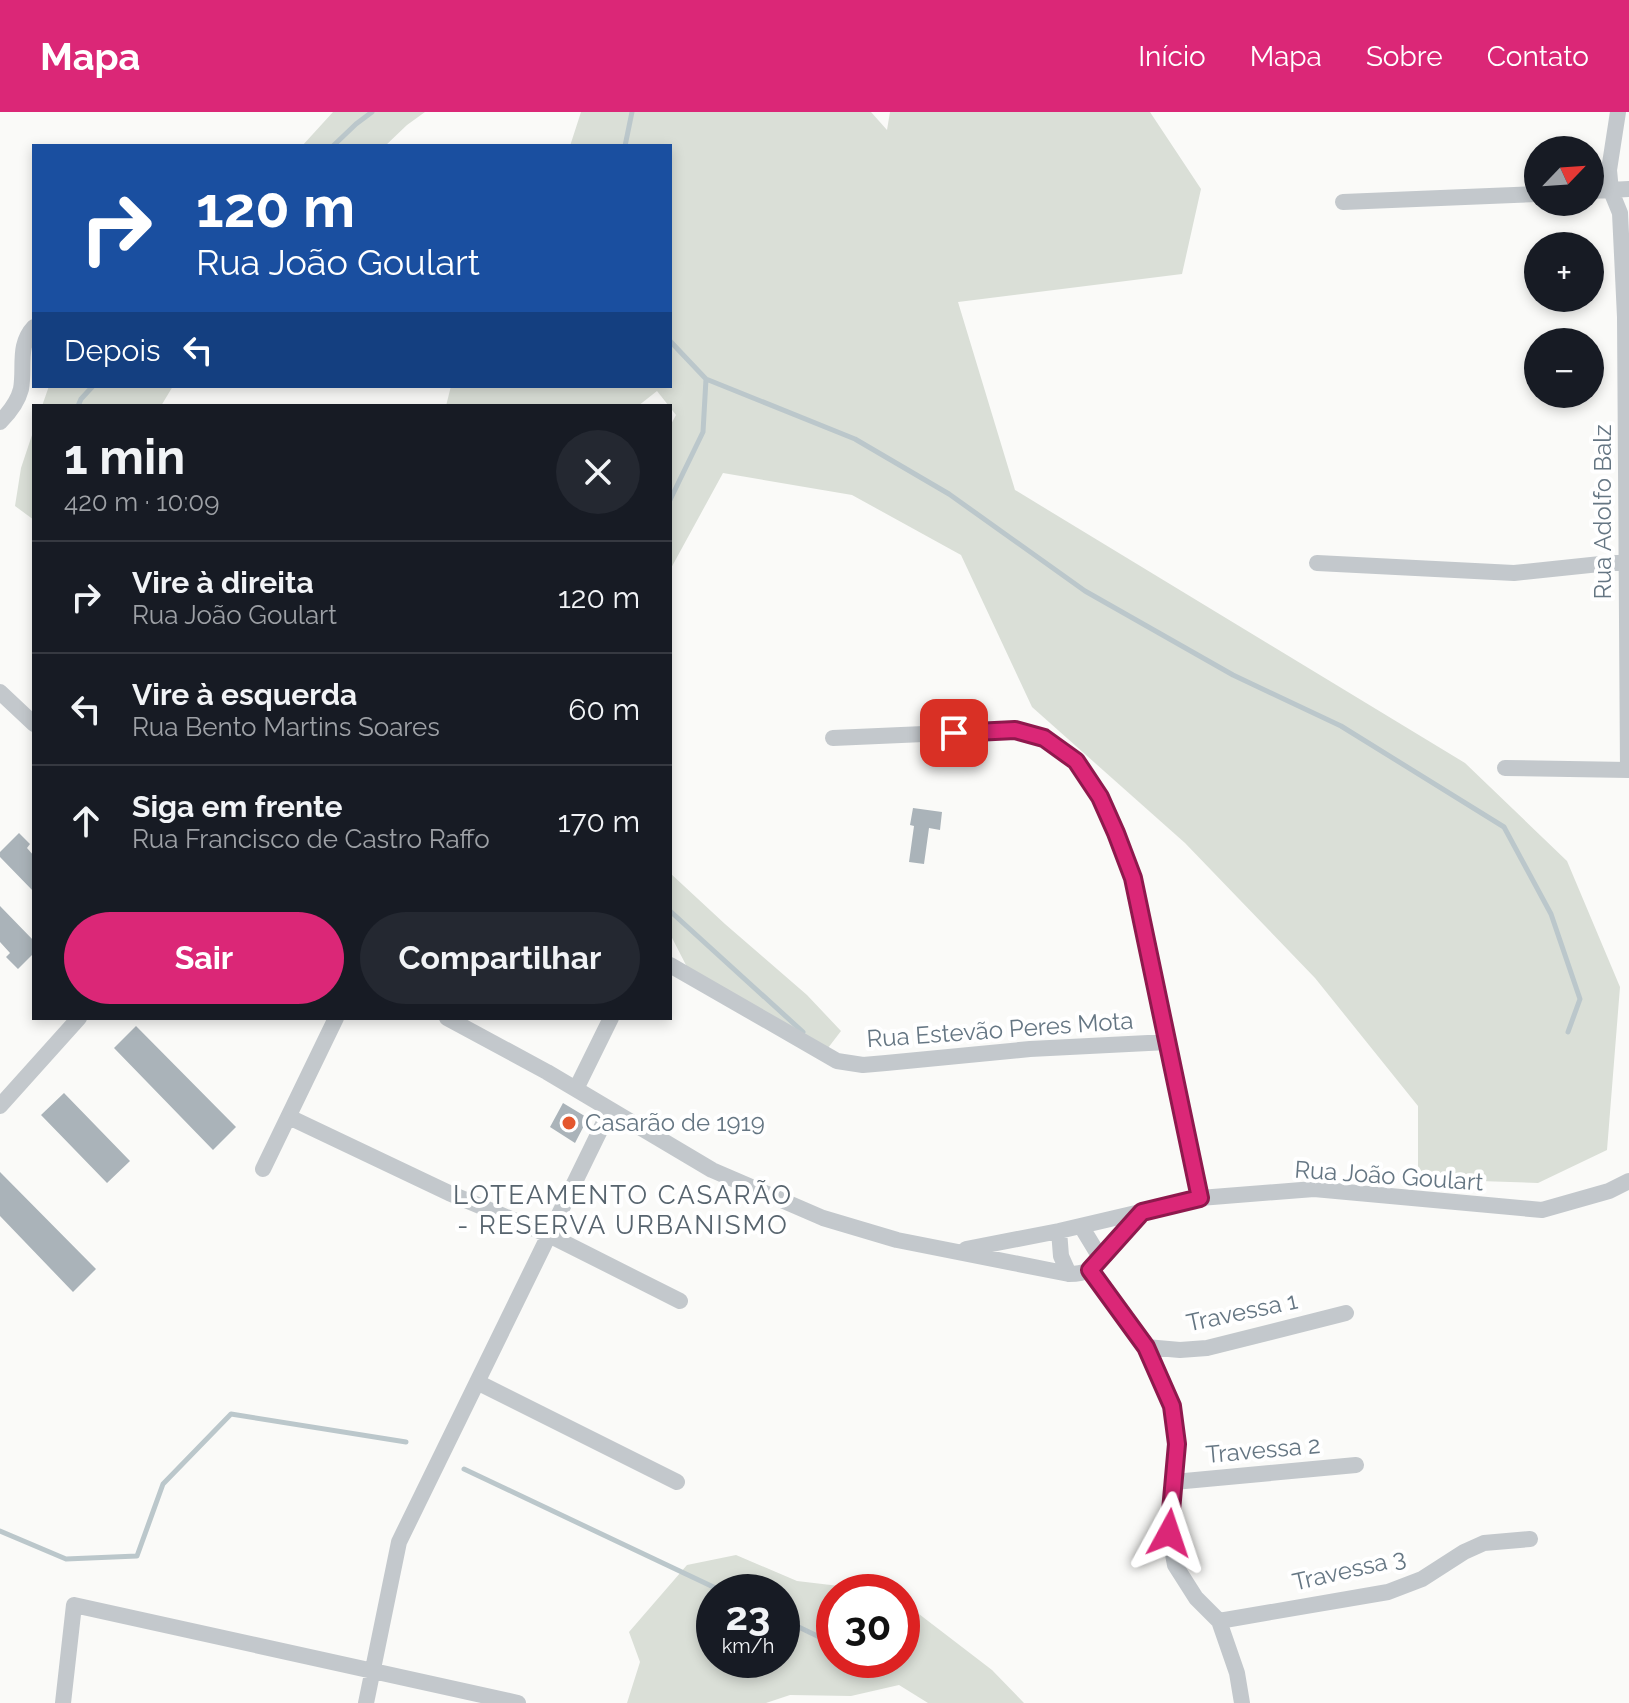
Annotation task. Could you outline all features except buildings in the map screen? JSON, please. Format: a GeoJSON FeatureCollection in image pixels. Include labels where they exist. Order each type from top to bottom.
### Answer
{"type":"FeatureCollection","features":[{"type":"Feature","properties":{"kind":"street","name":"Rua Adolfo Balz"},"geometry":{"type":"LineString","coordinates":[[1618,112],[1609,170],[1611,191],[1620,213],[1625,317],[1628,770]]}},
{"type":"Feature","properties":{"kind":"street"},"geometry":{"type":"LineString","coordinates":[[1604,191],[1629,189]]}},
{"type":"Feature","properties":{"kind":"street"},"geometry":{"type":"LineString","coordinates":[[1343,202],[1524,195]]}},
{"type":"Feature","properties":{"kind":"street"},"geometry":{"type":"LineString","coordinates":[[0,422],[20,392],[23,347],[32,329]]}},
{"type":"Feature","properties":{"kind":"street"},"geometry":{"type":"LineString","coordinates":[[1317,563],[1514,573],[1628,561]]}},
{"type":"Feature","properties":{"kind":"street"},"geometry":{"type":"LineString","coordinates":[[0,692],[32,722]]}},
{"type":"Feature","properties":{"kind":"street"},"geometry":{"type":"LineString","coordinates":[[833,738],[1015,730],[1044,738],[1076,761],[1100,797],[1133,878],[1200,1198]]}},
{"type":"Feature","properties":{"kind":"street"},"geometry":{"type":"LineString","coordinates":[[1505,768],[1628,770]]}},
{"type":"Feature","properties":{"kind":"street","name":"Rua Estevão Peres Mota"},"geometry":{"type":"LineString","coordinates":[[672,966],[837,1061],[863,1065],[1030,1049],[1168,1042]]}},
{"type":"Feature","properties":{"kind":"street"},"geometry":{"type":"LineString","coordinates":[[0,1106],[77,1020]]}},
{"type":"Feature","properties":{"kind":"street"},"geometry":{"type":"LineString","coordinates":[[263,1169],[335,1020]]}},
{"type":"Feature","properties":{"kind":"street","name":"Rua João Goulart"},"geometry":{"type":"LineString","coordinates":[[451,1020],[576,1089],[712,1170],[823,1218],[897,1240],[1069,1274],[1079,1274],[1095,1264]]}},
{"type":"Feature","properties":{"kind":"street"},"geometry":{"type":"LineString","coordinates":[[576,1089],[610,1020]]}},
{"type":"Feature","properties":{"kind":"street"},"geometry":{"type":"LineString","coordinates":[[366,1703],[399,1542],[610,1110]]}},
{"type":"Feature","properties":{"kind":"street"},"geometry":{"type":"LineString","coordinates":[[289,1117],[449,1193],[549,1235],[680,1301]]}},
{"type":"Feature","properties":{"kind":"street","name":"Rua João Goulart"},"geometry":{"type":"LineString","coordinates":[[957,1251],[1200,1198],[1314,1189],[1542,1210],[1609,1191],[1629,1181]]}},
{"type":"Feature","properties":{"kind":"street"},"geometry":{"type":"LineString","coordinates":[[1095,1264],[1142,1212]]}},
{"type":"Feature","properties":{"kind":"street"},"geometry":{"type":"LineString","coordinates":[[1081,1226],[1095,1264],[1146,1347],[1172,1406],[1177,1444],[1169,1533],[1175,1565],[1196,1598],[1219,1621],[1237,1673],[1242,1703]]}},
{"type":"Feature","properties":{"kind":"street"},"geometry":{"type":"LineString","coordinates":[[1059,1231],[1061,1256],[1069,1274]]}},
{"type":"Feature","properties":{"kind":"street","name":"Travessa 1"},"geometry":{"type":"LineString","coordinates":[[1146,1347],[1180,1350],[1207,1348],[1346,1313]]}},
{"type":"Feature","properties":{"kind":"street"},"geometry":{"type":"LineString","coordinates":[[477,1382],[677,1482]]}},
{"type":"Feature","properties":{"kind":"street","name":"Travessa 2"},"geometry":{"type":"LineString","coordinates":[[1174,1482],[1356,1465]]}},
{"type":"Feature","properties":{"kind":"street","name":"Travessa 3"},"geometry":{"type":"LineString","coordinates":[[1219,1621],[1388,1592],[1422,1579],[1484,1543],[1530,1539]]}},
{"type":"Feature","properties":{"kind":"street"},"geometry":{"type":"LineString","coordinates":[[63,1703],[74,1605],[518,1703]]}},
{"type":"Feature","properties":{"kind":"shaded area"},"geometry":{"type":"Polygon","coordinates":[[[333,112],[425,112],[387,144],[304,144],[333,112]]]}},
{"type":"Feature","properties":{"kind":"shaded area"},"geometry":{"type":"Polygon","coordinates":[[[581,112],[871,112],[887,130],[890,112],[1150,112],[1201,189],[1182,274],[958,302],[1015,490],[1465,763],[1567,861],[1620,987],[1607,1150],[1538,1183],[1448,1180],[1418,1174],[1418,1106],[1315,978],[1185,843],[1032,707],[961,555],[852,495],[723,473],[672,566],[672,422],[676,415],[672,404],[667,404],[657,391],[641,404],[446,404],[450,388],[672,388],[672,144],[571,144],[581,112]]]}},
{"type":"Feature","properties":{"kind":"shaded area"},"geometry":{"type":"Polygon","coordinates":[[[48,388],[172,388],[162,404],[43,404],[48,388]]]}},
{"type":"Feature","properties":{"kind":"shaded area"},"geometry":{"type":"Polygon","coordinates":[[[32,435],[32,519],[15,506],[21,468],[32,435]]]}},
{"type":"Feature","properties":{"kind":"shaded area"},"geometry":{"type":"Polygon","coordinates":[[[672,875],[807,995],[841,1031],[828,1048],[687,967],[672,938],[672,875]]]}},
{"type":"Feature","properties":{"kind":"shaded area"},"geometry":{"type":"Polygon","coordinates":[[[736,1555],[781,1574],[696,1574],[696,1678],[800,1678],[800,1581],[816,1583],[816,1678],[920,1678],[920,1615],[992,1670],[1024,1703],[928,1703],[899,1685],[851,1696],[790,1695],[766,1703],[627,1703],[640,1662],[629,1632],[687,1565],[736,1555]]]}},
{"type":"Feature","properties":{"kind":"waterway"},"geometry":{"type":"LineString","coordinates":[[335,144],[372,112]]}},
{"type":"Feature","properties":{"kind":"waterway"},"geometry":{"type":"LineString","coordinates":[[625,144],[632,112]]}},
{"type":"Feature","properties":{"kind":"waterway"},"geometry":{"type":"LineString","coordinates":[[672,343],[706,379],[703,432],[672,496]]}},
{"type":"Feature","properties":{"kind":"waterway"},"geometry":{"type":"LineString","coordinates":[[706,379],[855,439],[949,494],[1085,591],[1233,675],[1341,726],[1504,827],[1551,914],[1580,999],[1568,1032]]}},
{"type":"Feature","properties":{"kind":"waterway"},"geometry":{"type":"LineString","coordinates":[[79,404],[91,388]]}},
{"type":"Feature","properties":{"kind":"waterway"},"geometry":{"type":"LineString","coordinates":[[672,913],[803,1032]]}},
{"type":"Feature","properties":{"kind":"waterway"},"geometry":{"type":"LineString","coordinates":[[0,1531],[66,1559],[137,1556],[163,1484],[231,1414],[406,1442]]}},
{"type":"Feature","properties":{"kind":"waterway"},"geometry":{"type":"LineString","coordinates":[[464,1469],[696,1579]]}},
{"type":"Feature","properties":{"kind":"waterway"},"geometry":{"type":"LineString","coordinates":[[800,1628],[816,1635]]}},
{"type":"Feature","properties":{"kind":"place","name":"Casarão de 1919"},"geometry":{"type":"Point","coordinates":[569,1123]}},
{"type":"Feature","properties":{"kind":"district","name":"LOTEAMENTO CASARÃO - RESERVA URBANISMO"},"geometry":{"type":"Point","coordinates":[623,1210]}},
{"type":"Feature","properties":{"kind":"route"},"geometry":{"type":"LineString","coordinates":[[954,733],[1015,730],[1044,738],[1076,761],[1100,797],[1133,878],[1200,1198],[1142,1212],[1090,1270],[1146,1347],[1172,1406],[1177,1444],[1169,1533]]}}]}
